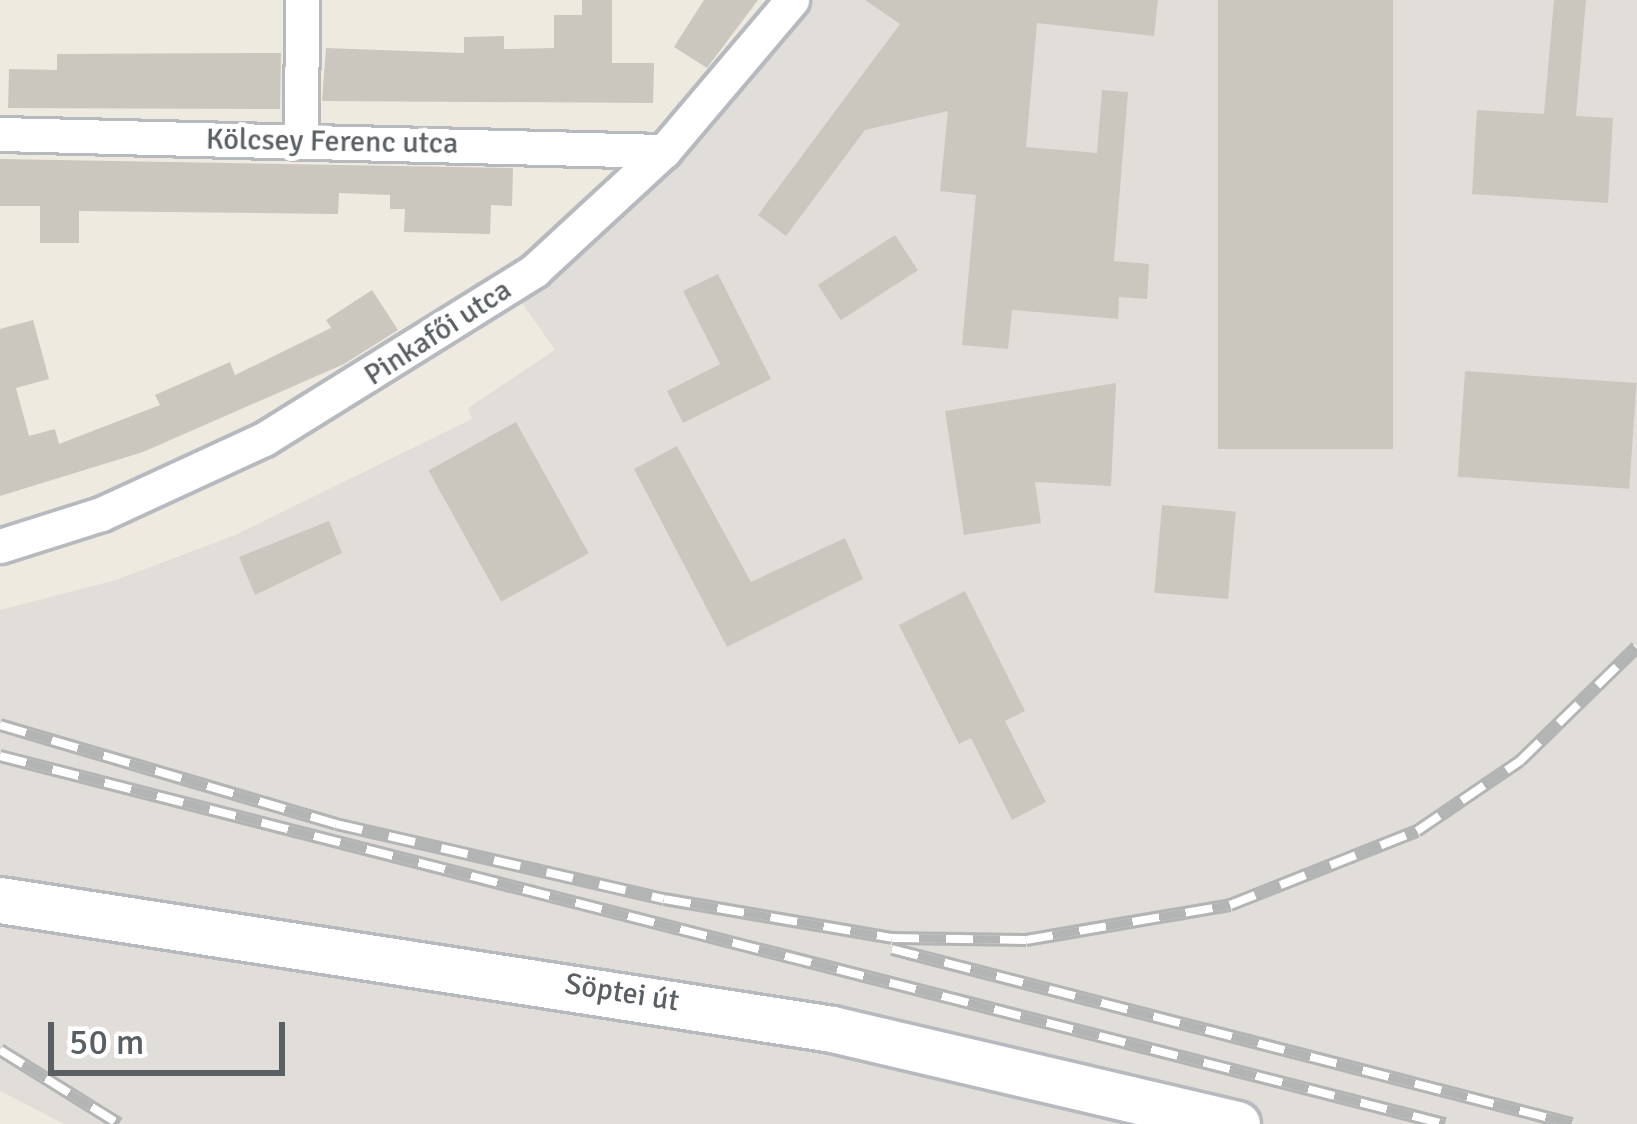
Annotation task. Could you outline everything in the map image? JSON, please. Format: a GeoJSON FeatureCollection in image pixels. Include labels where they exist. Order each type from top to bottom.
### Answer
{"type":"FeatureCollection","features":[{"type":"Feature","properties":{"kind":"street"},"geometry":{"type":"LineString","coordinates":[[301,141],[302,0]]}},
{"type":"Feature","properties":{"kind":"street","name":"Pinkafői utca"},"geometry":{"type":"LineString","coordinates":[[0,546],[181,478],[358,386],[535,270],[664,151],[793,0]]}},
{"type":"Feature","properties":{"kind":"street","name":"Kölcsey Ferenc utca"},"geometry":{"type":"LineString","coordinates":[[0,134],[664,151]]}},
{"type":"Feature","properties":{"kind":"street","name":"Söptei út"},"geometry":{"type":"LineString","coordinates":[[0,901],[832,1029],[1238,1124]]}},
{"type":"Feature","properties":{"kind":"shaded area"},"geometry":{"type":"Polygon","coordinates":[[[805,0],[1637,0],[1637,1124],[64,1124],[0,1091],[0,610],[116,580],[235,535],[472,419],[468,408],[555,350],[522,303],[688,154],[805,0]]]}},
{"type":"Feature","properties":{"kind":"building"},"geometry":{"type":"Polygon","coordinates":[[[582,0],[612,0],[612,63],[654,63],[653,103],[322,101],[326,48],[464,53],[464,37],[504,36],[504,49],[554,48],[554,15],[582,15],[582,0]]]}},
{"type":"Feature","properties":{"kind":"building"},"geometry":{"type":"Polygon","coordinates":[[[704,0],[758,0],[707,68],[674,47],[704,0]]]}},
{"type":"Feature","properties":{"kind":"building"},"geometry":{"type":"Polygon","coordinates":[[[865,0],[1158,0],[1154,36],[1037,23],[1026,147],[1097,153],[1102,90],[1128,92],[1114,261],[1149,264],[1147,299],[1119,297],[1118,319],[1012,310],[1008,349],[962,345],[976,195],[940,191],[948,111],[865,130],[786,236],[758,215],[900,24],[865,0]]]}},
{"type":"Feature","properties":{"kind":"building"},"geometry":{"type":"Polygon","coordinates":[[[1218,0],[1393,0],[1393,449],[1218,449],[1218,0]]]}},
{"type":"Feature","properties":{"kind":"building"},"geometry":{"type":"Polygon","coordinates":[[[1554,0],[1586,0],[1576,116],[1613,118],[1608,203],[1472,194],[1477,110],[1544,114],[1554,0]]]}},
{"type":"Feature","properties":{"kind":"building"},"geometry":{"type":"Polygon","coordinates":[[[281,53],[280,109],[8,108],[9,69],[57,70],[57,54],[281,53]]]}},
{"type":"Feature","properties":{"kind":"building"},"geometry":{"type":"Polygon","coordinates":[[[0,159],[513,168],[512,206],[491,205],[490,234],[404,232],[405,209],[390,209],[390,195],[339,193],[338,214],[79,211],[79,243],[40,243],[40,206],[0,206],[0,159]]]}},
{"type":"Feature","properties":{"kind":"building"},"geometry":{"type":"Polygon","coordinates":[[[895,235],[918,270],[841,320],[818,285],[895,235]]]}},
{"type":"Feature","properties":{"kind":"building"},"geometry":{"type":"Polygon","coordinates":[[[718,274],[771,379],[683,423],[667,391],[720,364],[683,291],[718,274]]]}},
{"type":"Feature","properties":{"kind":"building"},"geometry":{"type":"Polygon","coordinates":[[[372,290],[398,330],[344,364],[143,452],[0,496],[0,329],[33,320],[49,379],[16,388],[29,436],[55,429],[59,444],[160,405],[155,395],[230,362],[235,375],[331,328],[326,320],[372,290]]]}},
{"type":"Feature","properties":{"kind":"building"},"geometry":{"type":"Polygon","coordinates":[[[1465,371],[1637,383],[1629,489],[1458,477],[1465,371]]]}},
{"type":"Feature","properties":{"kind":"building"},"geometry":{"type":"Polygon","coordinates":[[[1116,383],[1111,486],[1035,482],[1041,523],[964,535],[945,411],[1116,383]]]}},
{"type":"Feature","properties":{"kind":"building"},"geometry":{"type":"Polygon","coordinates":[[[516,422],[589,553],[501,602],[429,470],[516,422]]]}},
{"type":"Feature","properties":{"kind":"building"},"geometry":{"type":"Polygon","coordinates":[[[677,446],[751,582],[845,538],[863,579],[727,647],[634,469],[677,446]]]}},
{"type":"Feature","properties":{"kind":"building"},"geometry":{"type":"Polygon","coordinates":[[[1162,505],[1236,511],[1228,599],[1154,593],[1162,505]]]}},
{"type":"Feature","properties":{"kind":"building"},"geometry":{"type":"Polygon","coordinates":[[[329,521],[342,553],[255,595],[239,557],[329,521]]]}},
{"type":"Feature","properties":{"kind":"building"},"geometry":{"type":"Polygon","coordinates":[[[965,591],[1025,711],[1005,721],[1046,802],[1012,820],[971,738],[959,744],[899,625],[965,591]]]}},
{"type":"Feature","properties":{"kind":"railway"},"geometry":{"type":"LineString","coordinates":[[0,725],[336,824],[664,899],[892,938],[1026,940],[1230,905],[1417,831],[1520,761],[1637,647]]}},
{"type":"Feature","properties":{"kind":"railway"},"geometry":{"type":"LineString","coordinates":[[0,756],[1445,1124]]}},
{"type":"Feature","properties":{"kind":"railway"},"geometry":{"type":"LineString","coordinates":[[892,949],[1572,1124]]}},
{"type":"Feature","properties":{"kind":"railway"},"geometry":{"type":"LineString","coordinates":[[0,1050],[119,1124]]}}]}
